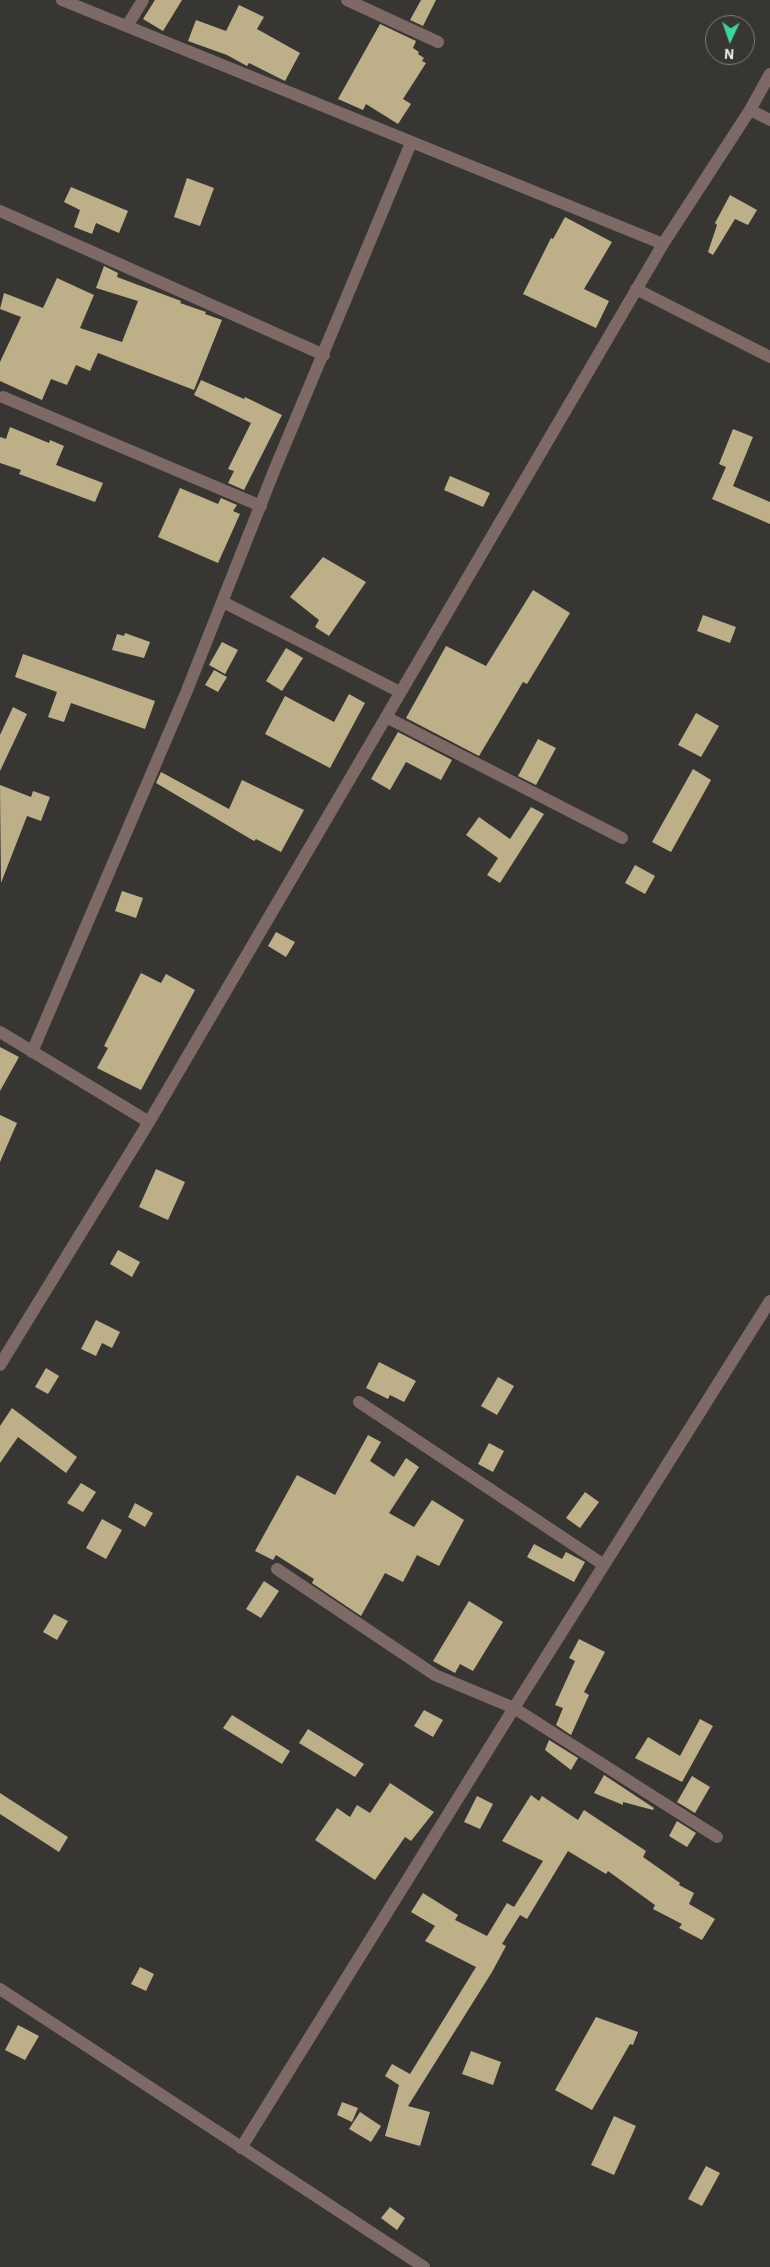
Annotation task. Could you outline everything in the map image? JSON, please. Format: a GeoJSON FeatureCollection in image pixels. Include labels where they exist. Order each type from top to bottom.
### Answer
{"type":"FeatureCollection","features":[{"type":"Feature","properties":{"kind":"street"},"geometry":{"type":"LineString","coordinates":[[62,0],[663,244]]}},
{"type":"Feature","properties":{"kind":"street"},"geometry":{"type":"LineString","coordinates":[[127,26],[143,0]]}},
{"type":"Feature","properties":{"kind":"street"},"geometry":{"type":"LineString","coordinates":[[347,0],[438,42]]}},
{"type":"Feature","properties":{"kind":"street"},"geometry":{"type":"LineString","coordinates":[[0,1365],[149,1122],[663,244],[750,110],[770,74]]}},
{"type":"Feature","properties":{"kind":"street"},"geometry":{"type":"LineString","coordinates":[[750,110],[770,120]]}},
{"type":"Feature","properties":{"kind":"street"},"geometry":{"type":"LineString","coordinates":[[32,1052],[179,711],[261,506],[411,143]]}},
{"type":"Feature","properties":{"kind":"street"},"geometry":{"type":"LineString","coordinates":[[0,211],[324,355]]}},
{"type":"Feature","properties":{"kind":"street"},"geometry":{"type":"LineString","coordinates":[[636,290],[770,357]]}},
{"type":"Feature","properties":{"kind":"street"},"geometry":{"type":"LineString","coordinates":[[3,397],[261,506]]}},
{"type":"Feature","properties":{"kind":"street"},"geometry":{"type":"LineString","coordinates":[[223,602],[400,692]]}},
{"type":"Feature","properties":{"kind":"street"},"geometry":{"type":"LineString","coordinates":[[386,717],[622,838]]}},
{"type":"Feature","properties":{"kind":"street"},"geometry":{"type":"LineString","coordinates":[[0,1032],[149,1122]]}},
{"type":"Feature","properties":{"kind":"street"},"geometry":{"type":"LineString","coordinates":[[241,2148],[514,1708],[770,1301]]}},
{"type":"Feature","properties":{"kind":"street"},"geometry":{"type":"LineString","coordinates":[[359,1402],[604,1565]]}},
{"type":"Feature","properties":{"kind":"street"},"geometry":{"type":"LineString","coordinates":[[277,1569],[435,1675],[514,1708],[718,1836]]}},
{"type":"Feature","properties":{"kind":"street"},"geometry":{"type":"LineString","coordinates":[[0,1990],[424,2267]]}},
{"type":"Feature","properties":{"kind":"building"},"geometry":{"type":"Polygon","coordinates":[[[155,0],[182,0],[163,31],[143,19],[155,0]]]}},
{"type":"Feature","properties":{"kind":"building"},"geometry":{"type":"Polygon","coordinates":[[[421,0],[436,0],[423,26],[410,20],[421,0]]]}},
{"type":"Feature","properties":{"kind":"building"},"geometry":{"type":"Polygon","coordinates":[[[239,5],[264,17],[257,29],[300,53],[285,81],[249,63],[247,66],[227,55],[188,41],[196,20],[226,31],[239,5]]]}},
{"type":"Feature","properties":{"kind":"building"},"geometry":{"type":"Polygon","coordinates":[[[380,24],[416,41],[413,48],[419,52],[418,54],[424,58],[422,61],[426,63],[403,99],[411,104],[398,124],[366,104],[363,110],[338,99],[380,24]]]}},
{"type":"Feature","properties":{"kind":"building"},"geometry":{"type":"Polygon","coordinates":[[[187,178],[214,188],[200,226],[174,217],[187,178]]]}},
{"type":"Feature","properties":{"kind":"building"},"geometry":{"type":"Polygon","coordinates":[[[71,187],[128,211],[119,233],[96,223],[92,234],[74,227],[80,210],[64,202],[71,187]]]}},
{"type":"Feature","properties":{"kind":"building"},"geometry":{"type":"Polygon","coordinates":[[[730,195],[757,210],[748,225],[735,219],[713,255],[708,252],[717,225],[715,223],[730,195]]]}},
{"type":"Feature","properties":{"kind":"building"},"geometry":{"type":"Polygon","coordinates":[[[565,217],[612,242],[584,289],[609,301],[596,328],[523,294],[551,238],[553,239],[565,217]]]}},
{"type":"Feature","properties":{"kind":"building"},"geometry":{"type":"Polygon","coordinates":[[[104,266],[118,273],[117,277],[181,301],[180,303],[222,320],[194,390],[98,353],[90,371],[76,365],[67,385],[51,379],[42,400],[0,381],[0,362],[21,317],[0,309],[4,293],[43,308],[57,278],[94,295],[80,328],[122,342],[138,301],[96,288],[104,266]]]}},
{"type":"Feature","properties":{"kind":"building"},"geometry":{"type":"Polygon","coordinates":[[[201,380],[244,399],[245,397],[282,415],[244,490],[228,483],[234,471],[228,469],[251,423],[194,395],[201,380]]]}},
{"type":"Feature","properties":{"kind":"building"},"geometry":{"type":"Polygon","coordinates":[[[10,427],[49,443],[50,440],[64,446],[56,465],[103,483],[95,502],[19,474],[21,470],[0,463],[0,437],[6,439],[10,427]]]}},
{"type":"Feature","properties":{"kind":"building"},"geometry":{"type":"Polygon","coordinates":[[[733,429],[753,437],[733,486],[770,502],[770,524],[712,499],[726,467],[719,464],[733,429]]]}},
{"type":"Feature","properties":{"kind":"building"},"geometry":{"type":"Polygon","coordinates":[[[450,476],[490,493],[483,507],[444,490],[450,476]]]}},
{"type":"Feature","properties":{"kind":"building"},"geometry":{"type":"Polygon","coordinates":[[[180,488],[218,504],[221,498],[237,505],[233,511],[240,514],[218,563],[158,537],[180,488]]]}},
{"type":"Feature","properties":{"kind":"building"},"geometry":{"type":"Polygon","coordinates":[[[323,557],[366,582],[329,636],[315,627],[319,620],[290,597],[323,557]]]}},
{"type":"Feature","properties":{"kind":"building"},"geometry":{"type":"Polygon","coordinates":[[[533,590],[570,613],[527,684],[523,682],[479,756],[406,718],[446,646],[486,666],[533,590]]]}},
{"type":"Feature","properties":{"kind":"building"},"geometry":{"type":"Polygon","coordinates":[[[703,615],[736,627],[730,643],[697,631],[703,615]]]}},
{"type":"Feature","properties":{"kind":"building"},"geometry":{"type":"Polygon","coordinates":[[[125,633],[150,642],[144,658],[112,650],[117,634],[124,636],[125,633]]]}},
{"type":"Feature","properties":{"kind":"building"},"geometry":{"type":"Polygon","coordinates":[[[222,642],[238,650],[225,674],[209,665],[222,642]]]}},
{"type":"Feature","properties":{"kind":"building"},"geometry":{"type":"Polygon","coordinates":[[[286,648],[303,658],[282,691],[266,681],[286,648]]]}},
{"type":"Feature","properties":{"kind":"building"},"geometry":{"type":"Polygon","coordinates":[[[23,654],[155,701],[145,729],[71,703],[64,722],[48,717],[57,692],[15,677],[23,654]]]}},
{"type":"Feature","properties":{"kind":"building"},"geometry":{"type":"Polygon","coordinates":[[[214,670],[227,677],[218,692],[205,685],[214,670]]]}},
{"type":"Feature","properties":{"kind":"building"},"geometry":{"type":"Polygon","coordinates":[[[349,694],[365,703],[330,768],[265,734],[285,696],[334,722],[349,694]]]}},
{"type":"Feature","properties":{"kind":"building"},"geometry":{"type":"Polygon","coordinates":[[[13,707],[27,714],[0,771],[0,735],[13,707]]]}},
{"type":"Feature","properties":{"kind":"building"},"geometry":{"type":"Polygon","coordinates":[[[696,713],[719,726],[701,757],[678,745],[696,713]]]}},
{"type":"Feature","properties":{"kind":"building"},"geometry":{"type":"Polygon","coordinates":[[[398,732],[452,760],[441,780],[406,762],[390,790],[371,779],[398,732]]]}},
{"type":"Feature","properties":{"kind":"building"},"geometry":{"type":"Polygon","coordinates":[[[538,739],[556,748],[536,785],[518,776],[538,739]]]}},
{"type":"Feature","properties":{"kind":"building"},"geometry":{"type":"Polygon","coordinates":[[[693,769],[711,780],[671,852],[652,842],[693,769]]]}},
{"type":"Feature","properties":{"kind":"building"},"geometry":{"type":"Polygon","coordinates":[[[161,772],[229,809],[242,780],[304,810],[281,852],[256,839],[254,841],[156,783],[161,772]]]}},
{"type":"Feature","properties":{"kind":"building"},"geometry":{"type":"Polygon","coordinates":[[[0,785],[31,797],[33,791],[50,797],[41,821],[27,816],[1,883],[0,785]]]}},
{"type":"Feature","properties":{"kind":"building"},"geometry":{"type":"Polygon","coordinates":[[[531,807],[544,814],[500,883],[487,875],[498,858],[466,835],[479,817],[510,839],[531,807]]]}},
{"type":"Feature","properties":{"kind":"building"},"geometry":{"type":"Polygon","coordinates":[[[635,865],[655,876],[645,894],[625,883],[635,865]]]}},
{"type":"Feature","properties":{"kind":"building"},"geometry":{"type":"Polygon","coordinates":[[[122,891],[143,898],[136,918],[115,911],[122,891]]]}},
{"type":"Feature","properties":{"kind":"building"},"geometry":{"type":"Polygon","coordinates":[[[276,932],[295,942],[286,957],[268,946],[276,932]]]}},
{"type":"Feature","properties":{"kind":"building"},"geometry":{"type":"Polygon","coordinates":[[[141,973],[161,983],[166,974],[195,990],[141,1090],[97,1068],[108,1048],[104,1046],[141,973]]]}},
{"type":"Feature","properties":{"kind":"building"},"geometry":{"type":"Polygon","coordinates":[[[0,1047],[19,1057],[0,1091],[0,1047]]]}},
{"type":"Feature","properties":{"kind":"building"},"geometry":{"type":"Polygon","coordinates":[[[0,1115],[17,1123],[0,1162],[0,1115]]]}},
{"type":"Feature","properties":{"kind":"building"},"geometry":{"type":"Polygon","coordinates":[[[156,1169],[185,1182],[168,1220],[139,1207],[156,1169]]]}},
{"type":"Feature","properties":{"kind":"building"},"geometry":{"type":"Polygon","coordinates":[[[118,1250],[140,1262],[132,1277],[110,1264],[118,1250]]]}},
{"type":"Feature","properties":{"kind":"building"},"geometry":{"type":"Polygon","coordinates":[[[96,1320],[120,1332],[112,1348],[102,1343],[96,1356],[81,1349],[96,1320]]]}},
{"type":"Feature","properties":{"kind":"building"},"geometry":{"type":"Polygon","coordinates":[[[379,1362],[416,1381],[404,1402],[390,1395],[388,1399],[366,1388],[379,1362]]]}},
{"type":"Feature","properties":{"kind":"building"},"geometry":{"type":"Polygon","coordinates":[[[46,1368],[59,1376],[48,1394],[35,1387],[46,1368]]]}},
{"type":"Feature","properties":{"kind":"building"},"geometry":{"type":"Polygon","coordinates":[[[498,1377],[514,1386],[497,1415],[481,1406],[498,1377]]]}},
{"type":"Feature","properties":{"kind":"building"},"geometry":{"type":"Polygon","coordinates":[[[12,1408],[77,1457],[66,1473],[18,1437],[0,1463],[0,1426],[12,1408]]]}},
{"type":"Feature","properties":{"kind":"building"},"geometry":{"type":"Polygon","coordinates":[[[368,1435],[381,1442],[370,1461],[394,1477],[406,1458],[419,1467],[389,1513],[414,1527],[432,1500],[464,1520],[439,1566],[417,1555],[403,1582],[385,1573],[361,1616],[312,1583],[314,1579],[276,1555],[273,1560],[255,1551],[297,1475],[335,1495],[368,1435]]]}},
{"type":"Feature","properties":{"kind":"building"},"geometry":{"type":"Polygon","coordinates":[[[489,1443],[504,1451],[493,1472],[478,1464],[489,1443]]]}},
{"type":"Feature","properties":{"kind":"building"},"geometry":{"type":"Polygon","coordinates":[[[81,1483],[96,1492],[83,1512],[67,1503],[81,1483]]]}},
{"type":"Feature","properties":{"kind":"building"},"geometry":{"type":"Polygon","coordinates":[[[585,1492],[599,1502],[580,1528],[566,1518],[585,1492]]]}},
{"type":"Feature","properties":{"kind":"building"},"geometry":{"type":"Polygon","coordinates":[[[135,1503],[153,1513],[145,1527],[128,1517],[135,1503]]]}},
{"type":"Feature","properties":{"kind":"building"},"geometry":{"type":"Polygon","coordinates":[[[102,1519],[122,1530],[106,1559],[86,1548],[102,1519]]]}},
{"type":"Feature","properties":{"kind":"building"},"geometry":{"type":"Polygon","coordinates":[[[534,1544],[562,1559],[566,1552],[585,1562],[574,1582],[527,1557],[534,1544]]]}},
{"type":"Feature","properties":{"kind":"building"},"geometry":{"type":"Polygon","coordinates":[[[264,1581],[279,1591],[261,1618],[246,1609],[264,1581]]]}},
{"type":"Feature","properties":{"kind":"building"},"geometry":{"type":"Polygon","coordinates":[[[469,1601],[503,1622],[473,1671],[460,1664],[455,1673],[433,1661],[469,1601]]]}},
{"type":"Feature","properties":{"kind":"building"},"geometry":{"type":"Polygon","coordinates":[[[54,1614],[68,1621],[57,1640],[43,1632],[54,1614]]]}},
{"type":"Feature","properties":{"kind":"building"},"geometry":{"type":"Polygon","coordinates":[[[579,1639],[605,1652],[584,1692],[589,1695],[571,1735],[556,1725],[563,1708],[555,1705],[575,1661],[569,1658],[579,1639]]]}},
{"type":"Feature","properties":{"kind":"building"},"geometry":{"type":"Polygon","coordinates":[[[424,1710],[443,1720],[433,1737],[414,1726],[424,1710]]]}},
{"type":"Feature","properties":{"kind":"building"},"geometry":{"type":"Polygon","coordinates":[[[232,1715],[290,1751],[282,1764],[223,1728],[232,1715]]]}},
{"type":"Feature","properties":{"kind":"building"},"geometry":{"type":"Polygon","coordinates":[[[700,1719],[713,1726],[682,1782],[635,1758],[648,1737],[680,1756],[700,1719]]]}},
{"type":"Feature","properties":{"kind":"building"},"geometry":{"type":"Polygon","coordinates":[[[308,1729],[364,1764],[355,1777],[299,1743],[308,1729]]]}},
{"type":"Feature","properties":{"kind":"building"},"geometry":{"type":"Polygon","coordinates":[[[549,1740],[578,1758],[571,1770],[545,1750],[549,1740]]]}},
{"type":"Feature","properties":{"kind":"building"},"geometry":{"type":"Polygon","coordinates":[[[604,1775],[654,1808],[653,1810],[623,1802],[623,1805],[594,1793],[604,1775]]]}},
{"type":"Feature","properties":{"kind":"building"},"geometry":{"type":"Polygon","coordinates":[[[692,1776],[710,1787],[695,1813],[677,1802],[692,1776]]]}},
{"type":"Feature","properties":{"kind":"building"},"geometry":{"type":"Polygon","coordinates":[[[390,1783],[434,1812],[411,1841],[405,1837],[375,1880],[315,1840],[337,1808],[350,1817],[357,1805],[370,1813],[390,1783]]]}},
{"type":"Feature","properties":{"kind":"building"},"geometry":{"type":"Polygon","coordinates":[[[0,1793],[68,1837],[59,1852],[0,1814],[0,1793]]]}},
{"type":"Feature","properties":{"kind":"building"},"geometry":{"type":"Polygon","coordinates":[[[531,1795],[539,1801],[542,1796],[578,1820],[584,1810],[646,1851],[643,1857],[680,1883],[679,1885],[694,1893],[689,1904],[715,1919],[702,1940],[679,1928],[682,1924],[653,1909],[655,1905],[608,1871],[606,1874],[568,1851],[527,1919],[520,1915],[502,1944],[506,1946],[492,1972],[408,2106],[430,2112],[420,2146],[385,2136],[399,2085],[385,2076],[392,2064],[410,2074],[476,1967],[425,1941],[435,1926],[411,1912],[423,1893],[458,1915],[455,1920],[487,1936],[507,1903],[514,1907],[543,1861],[502,1841],[531,1795]]]}},
{"type":"Feature","properties":{"kind":"building"},"geometry":{"type":"Polygon","coordinates":[[[477,1796],[493,1804],[480,1829],[464,1822],[477,1796]]]}},
{"type":"Feature","properties":{"kind":"building"},"geometry":{"type":"Polygon","coordinates":[[[677,1821],[696,1833],[687,1847],[669,1836],[677,1821]]]}},
{"type":"Feature","properties":{"kind":"building"},"geometry":{"type":"Polygon","coordinates":[[[140,1967],[154,1974],[146,1991],[131,1984],[140,1967]]]}},
{"type":"Feature","properties":{"kind":"building"},"geometry":{"type":"Polygon","coordinates":[[[596,2017],[638,2032],[633,2045],[630,2044],[592,2110],[555,2090],[596,2017]]]}},
{"type":"Feature","properties":{"kind":"building"},"geometry":{"type":"Polygon","coordinates":[[[18,2025],[39,2036],[25,2060],[5,2050],[18,2025]]]}},
{"type":"Feature","properties":{"kind":"building"},"geometry":{"type":"Polygon","coordinates":[[[471,2051],[501,2062],[493,2085],[462,2074],[471,2051]]]}},
{"type":"Feature","properties":{"kind":"building"},"geometry":{"type":"Polygon","coordinates":[[[342,2102],[358,2108],[352,2122],[337,2115],[342,2102]]]}},
{"type":"Feature","properties":{"kind":"building"},"geometry":{"type":"Polygon","coordinates":[[[360,2112],[381,2126],[371,2142],[349,2129],[360,2112]]]}},
{"type":"Feature","properties":{"kind":"building"},"geometry":{"type":"Polygon","coordinates":[[[614,2116],[636,2126],[614,2175],[591,2165],[614,2116]]]}},
{"type":"Feature","properties":{"kind":"building"},"geometry":{"type":"Polygon","coordinates":[[[706,2166],[720,2173],[702,2206],[688,2199],[706,2166]]]}},
{"type":"Feature","properties":{"kind":"building"},"geometry":{"type":"Polygon","coordinates":[[[390,2207],[405,2218],[397,2230],[381,2218],[390,2207]]]}}]}
